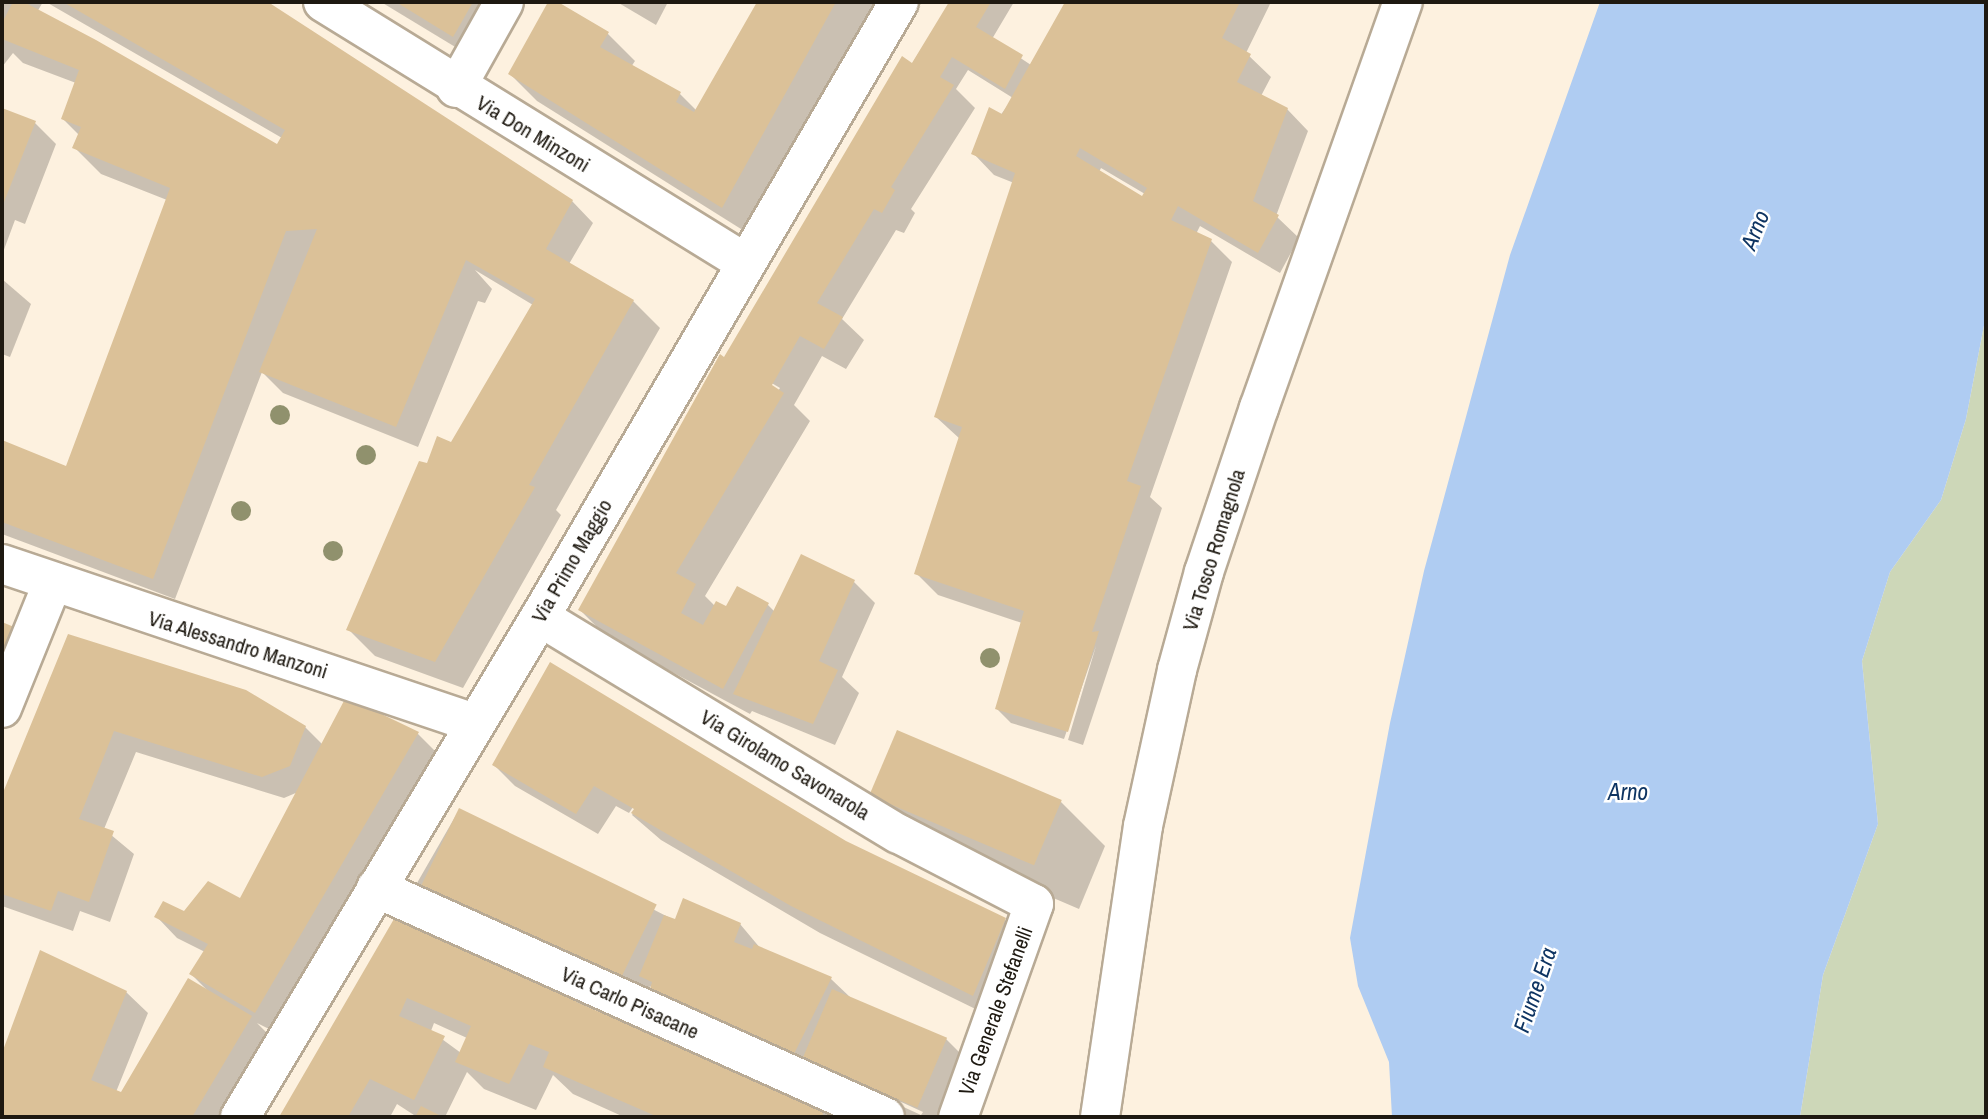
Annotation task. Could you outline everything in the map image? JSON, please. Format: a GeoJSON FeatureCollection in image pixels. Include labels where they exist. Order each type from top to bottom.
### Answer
{"type":"FeatureCollection","features":[{"type":"Feature","properties":{"kind":"street","name":"Via Don Minzoni"},"geometry":{"type":"LineString","coordinates":[[323,2],[456,88],[746,263]]}},
{"type":"Feature","properties":{"kind":"street"},"geometry":{"type":"LineString","coordinates":[[456,88],[504,2]]}},
{"type":"Feature","properties":{"kind":"street","name":"Via Primo Maggio"},"geometry":{"type":"LineString","coordinates":[[240,1117],[540,617],[900,2]]}},
{"type":"Feature","properties":{"kind":"street","name":"Via Tosco Romagnola"},"geometry":{"type":"LineString","coordinates":[[1100,1117],[1143,826],[1177,670],[1230,496],[1403,2]]}},
{"type":"Feature","properties":{"kind":"street","name":"Via Alessandro Manzoni"},"geometry":{"type":"LineString","coordinates":[[2,564],[52,584],[475,723]]}},
{"type":"Feature","properties":{"kind":"street"},"geometry":{"type":"LineString","coordinates":[[2,708],[52,584]]}},
{"type":"Feature","properties":{"kind":"street","name":"Via Girolamo Savonarola"},"geometry":{"type":"LineString","coordinates":[[540,617],[899,834],[1034,904]]}},
{"type":"Feature","properties":{"kind":"street","name":"Via Carlo Pisacane"},"geometry":{"type":"LineString","coordinates":[[376,888],[885,1117]]}},
{"type":"Feature","properties":{"kind":"street","name":"Via Generale Stefanelli"},"geometry":{"type":"LineString","coordinates":[[958,1117],[1034,904]]}},
{"type":"Feature","properties":{"kind":"green space"},"geometry":{"type":"Polygon","coordinates":[[[1986,315],[1986,1117],[1800,1117],[1823,975],[1878,824],[1862,661],[1890,572],[1941,500],[1966,419],[1986,315]]]}},
{"type":"Feature","properties":{"kind":"water","name":"Arno"},"geometry":{"type":"Polygon","coordinates":[[[1600,2],[1986,2],[1986,315],[1966,419],[1941,500],[1890,572],[1862,661],[1878,824],[1823,975],[1800,1117],[1392,1117],[1389,1062],[1358,986],[1350,938],[1390,723],[1424,571],[1510,255],[1600,2]]]}},
{"type":"Feature","properties":{"kind":"building"},"geometry":{"type":"Polygon","coordinates":[[[13,2],[24,2],[96,40],[277,144],[285,130],[63,2],[268,2],[573,200],[546,249],[634,300],[529,485],[535,487],[435,662],[346,630],[419,461],[427,463],[437,436],[451,442],[535,299],[466,260],[396,427],[259,372],[317,229],[286,231],[153,579],[2,522],[2,440],[66,466],[170,188],[72,148],[81,127],[61,119],[79,70],[2,39],[2,23],[13,2]]]}},
{"type":"Feature","properties":{"kind":"building"},"geometry":{"type":"Polygon","coordinates":[[[396,2],[473,2],[453,37],[396,2]]]}},
{"type":"Feature","properties":{"kind":"building"},"geometry":{"type":"Polygon","coordinates":[[[548,2],[558,2],[609,32],[600,47],[681,92],[676,102],[694,112],[757,2],[836,2],[722,208],[508,74],[548,2]]]}},
{"type":"Feature","properties":{"kind":"building"},"geometry":{"type":"Polygon","coordinates":[[[949,2],[991,2],[976,27],[1023,55],[1005,89],[952,57],[940,77],[954,85],[891,187],[895,190],[882,213],[874,209],[817,303],[843,317],[824,349],[800,336],[772,385],[784,393],[676,573],[696,584],[681,613],[703,625],[716,601],[726,606],[737,586],[769,603],[723,689],[578,610],[720,354],[724,357],[902,56],[912,63],[949,2]]]}},
{"type":"Feature","properties":{"kind":"building"},"geometry":{"type":"Polygon","coordinates":[[[1065,2],[1240,2],[1222,38],[1251,54],[1237,82],[1288,108],[1253,201],[1279,215],[1258,253],[1178,206],[1171,220],[1212,239],[1127,481],[1141,486],[1092,632],[1099,631],[1068,732],[995,709],[1024,611],[914,574],[962,427],[934,417],[1015,173],[971,154],[989,107],[1002,114],[1065,2]],[[1080,148],[1076,156],[1142,196],[1147,188],[1080,148]]]}},
{"type":"Feature","properties":{"kind":"building"},"geometry":{"type":"Polygon","coordinates":[[[2,108],[36,121],[2,207],[2,108]]]}},
{"type":"Feature","properties":{"kind":"building"},"geometry":{"type":"Polygon","coordinates":[[[801,554],[855,580],[819,661],[838,670],[813,724],[733,694],[801,554]]]}},
{"type":"Feature","properties":{"kind":"building"},"geometry":{"type":"Polygon","coordinates":[[[2,622],[14,627],[2,656],[2,622]]]}},
{"type":"Feature","properties":{"kind":"building"},"geometry":{"type":"Polygon","coordinates":[[[68,634],[246,690],[306,726],[290,766],[262,777],[114,731],[79,819],[114,831],[89,902],[58,891],[51,911],[2,894],[2,795],[68,634]]]}},
{"type":"Feature","properties":{"kind":"building"},"geometry":{"type":"Polygon","coordinates":[[[550,662],[846,841],[1006,918],[973,996],[791,906],[631,813],[634,809],[594,786],[576,814],[492,765],[550,662]]]}},
{"type":"Feature","properties":{"kind":"building"},"geometry":{"type":"Polygon","coordinates":[[[346,697],[419,732],[255,1013],[189,974],[208,944],[154,917],[163,901],[184,911],[208,881],[240,898],[346,697]]]}},
{"type":"Feature","properties":{"kind":"building"},"geometry":{"type":"Polygon","coordinates":[[[897,730],[1062,800],[1034,865],[869,795],[897,730]]]}},
{"type":"Feature","properties":{"kind":"building"},"geometry":{"type":"Polygon","coordinates":[[[459,808],[657,904],[619,983],[421,886],[459,808]]]}},
{"type":"Feature","properties":{"kind":"building"},"geometry":{"type":"Polygon","coordinates":[[[683,898],[741,923],[734,942],[752,949],[754,944],[832,977],[793,1056],[650,989],[652,982],[639,976],[664,915],[675,919],[683,898]]]}},
{"type":"Feature","properties":{"kind":"building"},"geometry":{"type":"Polygon","coordinates":[[[398,912],[579,995],[576,1002],[825,1108],[822,1117],[658,1117],[543,1067],[549,1052],[529,1044],[509,1084],[455,1062],[471,1026],[407,998],[399,1016],[445,1036],[414,1100],[370,1079],[348,1117],[279,1117],[398,912]]]}},
{"type":"Feature","properties":{"kind":"building"},"geometry":{"type":"Polygon","coordinates":[[[40,950],[127,991],[91,1080],[121,1092],[188,978],[252,1016],[192,1117],[2,1117],[2,1053],[40,950]]]}},
{"type":"Feature","properties":{"kind":"building"},"geometry":{"type":"Polygon","coordinates":[[[832,989],[947,1038],[917,1108],[802,1059],[832,989]]]}},
{"type":"Feature","properties":{"kind":"building"},"geometry":{"type":"Polygon","coordinates":[[[421,1106],[443,1117],[415,1117],[421,1106]]]}},
{"type":"Feature","properties":{"kind":"water label","name":"Fiume Era"},"geometry":{"type":"Point","coordinates":[1535,990]}}]}
